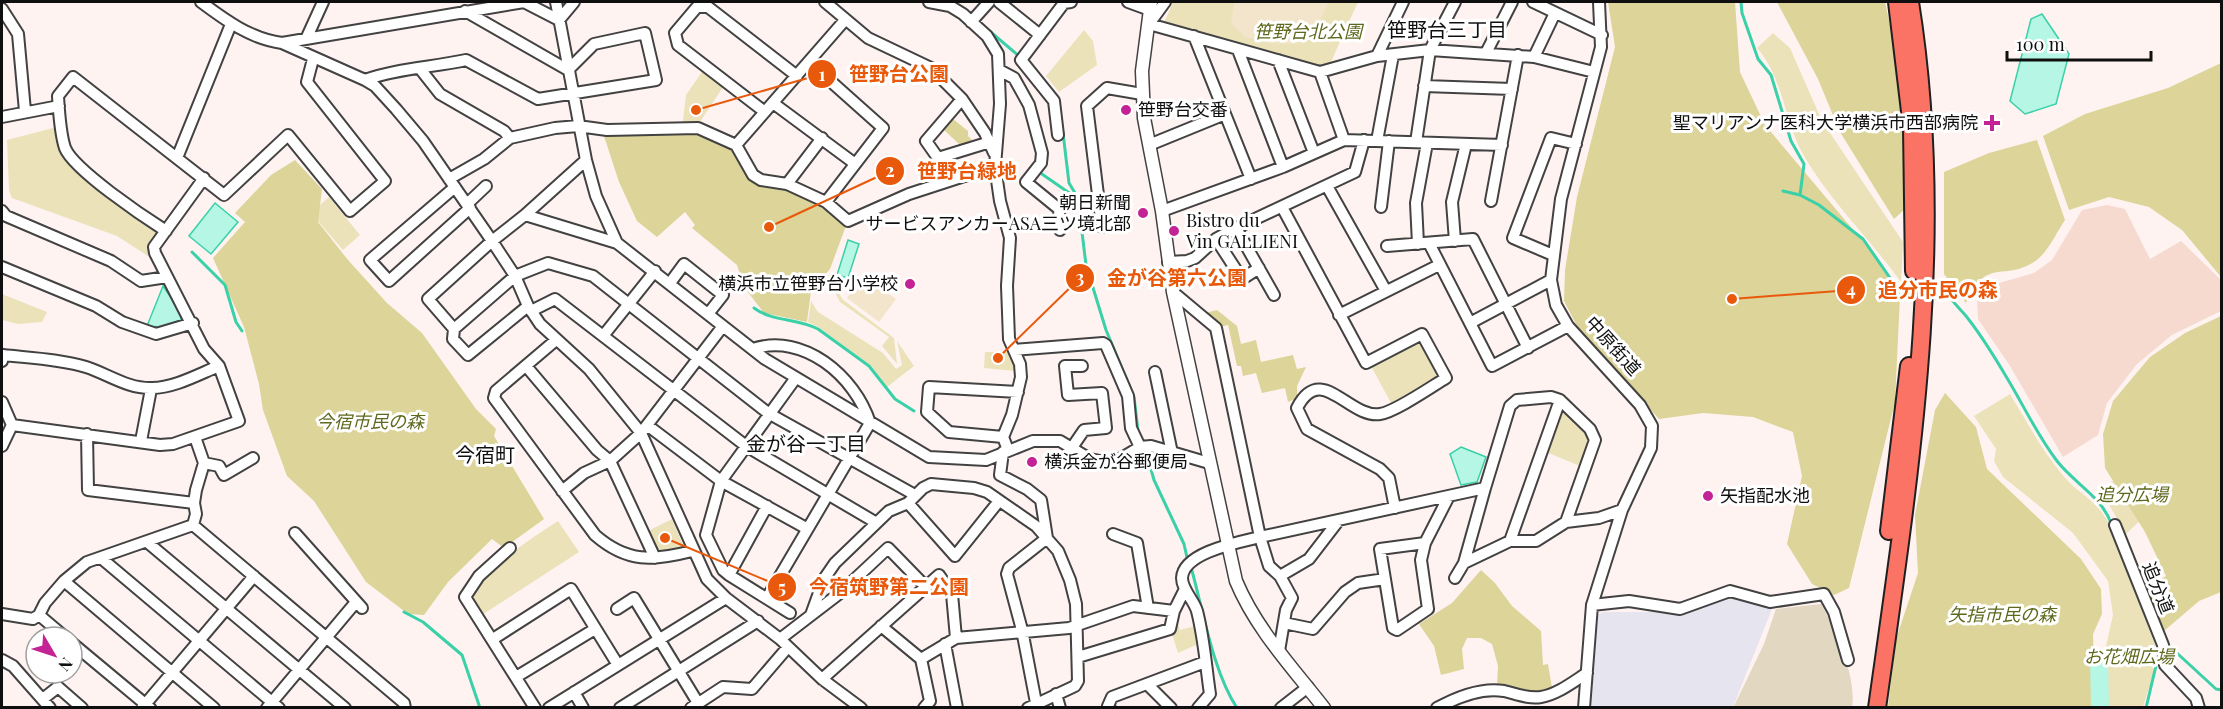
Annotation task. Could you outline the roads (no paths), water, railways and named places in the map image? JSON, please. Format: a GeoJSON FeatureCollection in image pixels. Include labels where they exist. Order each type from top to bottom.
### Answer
{"type":"FeatureCollection","features":[{"type":"Feature","properties":{"kind":"main road"},"geometry":{"type":"LineString","coordinates":[[1868,708],[1906,404],[1912,330],[1915,248],[1912,128],[1897,2]]}},
{"type":"Feature","properties":{"kind":"main road"},"geometry":{"type":"LineString","coordinates":[[1877,708],[1917,406],[1926,244],[1926,126],[1920,64],[1910,2]]}},
{"type":"Feature","properties":{"kind":"street"},"geometry":{"type":"LineString","coordinates":[[201,2],[231,24],[270,42],[282,43],[524,2],[559,20]]}},
{"type":"Feature","properties":{"kind":"street"},"geometry":{"type":"LineString","coordinates":[[307,37],[323,2]]}},
{"type":"Feature","properties":{"kind":"street"},"geometry":{"type":"LineString","coordinates":[[556,2],[586,160],[596,196],[616,243]]}},
{"type":"Feature","properties":{"kind":"street"},"geometry":{"type":"LineString","coordinates":[[559,20],[574,2]]}},
{"type":"Feature","properties":{"kind":"street"},"geometry":{"type":"LineString","coordinates":[[825,2],[879,45],[921,61],[962,99],[990,142],[994,153],[1000,201],[1010,238],[1007,286],[1009,339],[1020,364],[1018,392],[1003,437],[1006,451],[1000,475],[1027,489],[1041,500],[1047,538]]}},
{"type":"Feature","properties":{"kind":"street"},"geometry":{"type":"LineString","coordinates":[[929,2],[950,6],[971,22],[994,46],[999,70],[998,142],[994,153]]}},
{"type":"Feature","properties":{"kind":"street"},"geometry":{"type":"LineString","coordinates":[[971,22],[989,2]]}},
{"type":"Feature","properties":{"kind":"street"},"geometry":{"type":"LineString","coordinates":[[999,2],[1040,35]]}},
{"type":"Feature","properties":{"kind":"street"},"geometry":{"type":"LineString","coordinates":[[1058,135],[1054,101],[1021,60],[1065,2]]}},
{"type":"Feature","properties":{"kind":"street"},"geometry":{"type":"LineString","coordinates":[[1128,2],[1150,6],[1142,71],[1143,118],[1162,211],[1173,292],[1236,581],[1245,603],[1324,708]]}},
{"type":"Feature","properties":{"kind":"street"},"geometry":{"type":"LineString","coordinates":[[1149,24],[1166,2]]}},
{"type":"Feature","properties":{"kind":"street"},"geometry":{"type":"LineString","coordinates":[[1377,56],[1403,2]]}},
{"type":"Feature","properties":{"kind":"street"},"geometry":{"type":"LineString","coordinates":[[1455,2],[1430,50],[1424,86],[1416,203],[1423,244],[1439,265],[1492,366],[1568,326]]}},
{"type":"Feature","properties":{"kind":"street"},"geometry":{"type":"LineString","coordinates":[[1486,52],[1512,2]]}},
{"type":"Feature","properties":{"kind":"street"},"geometry":{"type":"LineString","coordinates":[[1533,2],[1602,35]]}},
{"type":"Feature","properties":{"kind":"street","name":"中原街道"},"geometry":{"type":"LineString","coordinates":[[1584,708],[1592,605],[1622,510],[1651,448],[1652,426],[1640,405],[1568,326],[1556,304],[1551,280],[1561,199],[1602,35],[1599,2]]}},
{"type":"Feature","properties":{"kind":"street"},"geometry":{"type":"LineString","coordinates":[[797,76],[708,7],[697,7],[675,33],[678,45],[769,108],[822,138],[854,163]]}},
{"type":"Feature","properties":{"kind":"street"},"geometry":{"type":"LineString","coordinates":[[465,11],[568,70]]}},
{"type":"Feature","properties":{"kind":"street"},"geometry":{"type":"LineString","coordinates":[[1534,57],[1555,13]]}},
{"type":"Feature","properties":{"kind":"street"},"geometry":{"type":"LineString","coordinates":[[3,15],[18,34],[25,111]]}},
{"type":"Feature","properties":{"kind":"street"},"geometry":{"type":"LineString","coordinates":[[736,146],[845,20]]}},
{"type":"Feature","properties":{"kind":"street"},"geometry":{"type":"LineString","coordinates":[[177,158],[231,24]]}},
{"type":"Feature","properties":{"kind":"street"},"geometry":{"type":"LineString","coordinates":[[1149,24],[1320,72],[1377,56],[1430,50],[1534,57],[1594,72]]}},
{"type":"Feature","properties":{"kind":"street"},"geometry":{"type":"LineString","coordinates":[[365,80],[382,74],[421,70],[466,60],[538,99],[656,80],[645,33],[594,44],[568,70]]}},
{"type":"Feature","properties":{"kind":"street"},"geometry":{"type":"LineString","coordinates":[[1194,36],[1251,179]]}},
{"type":"Feature","properties":{"kind":"street"},"geometry":{"type":"LineString","coordinates":[[282,43],[313,59],[365,80],[396,109],[492,241],[515,276],[529,309],[556,340],[589,369],[644,429],[721,481],[806,528]]}},
{"type":"Feature","properties":{"kind":"street"},"geometry":{"type":"LineString","coordinates":[[1238,50],[1283,167]]}},
{"type":"Feature","properties":{"kind":"street"},"geometry":{"type":"LineString","coordinates":[[1377,141],[1392,55]]}},
{"type":"Feature","properties":{"kind":"street"},"geometry":{"type":"LineString","coordinates":[[1491,201],[1518,55]]}},
{"type":"Feature","properties":{"kind":"street"},"geometry":{"type":"LineString","coordinates":[[166,231],[87,174],[70,158],[64,146],[58,96],[73,77],[224,195],[288,135],[350,212],[385,181],[307,82],[313,59]]}},
{"type":"Feature","properties":{"kind":"street"},"geometry":{"type":"LineString","coordinates":[[1278,60],[1314,153]]}},
{"type":"Feature","properties":{"kind":"street"},"geometry":{"type":"LineString","coordinates":[[809,62],[883,128],[826,202]]}},
{"type":"Feature","properties":{"kind":"street"},"geometry":{"type":"LineString","coordinates":[[421,70],[441,94],[504,131],[510,138]]}},
{"type":"Feature","properties":{"kind":"street"},"geometry":{"type":"LineString","coordinates":[[999,70],[1014,78],[1029,105],[1042,153],[1041,163],[1026,182],[1059,209],[1060,230]]}},
{"type":"Feature","properties":{"kind":"street"},"geometry":{"type":"LineString","coordinates":[[1320,72],[1344,140]]}},
{"type":"Feature","properties":{"kind":"street"},"geometry":{"type":"LineString","coordinates":[[1424,86],[1512,88]]}},
{"type":"Feature","properties":{"kind":"street"},"geometry":{"type":"LineString","coordinates":[[1102,227],[1088,106],[1107,88],[1143,94]]}},
{"type":"Feature","properties":{"kind":"street"},"geometry":{"type":"LineString","coordinates":[[962,99],[926,141],[938,158],[990,142]]}},
{"type":"Feature","properties":{"kind":"street"},"geometry":{"type":"LineString","coordinates":[[2,117],[59,106]]}},
{"type":"Feature","properties":{"kind":"street"},"geometry":{"type":"LineString","coordinates":[[1149,145],[1225,114]]}},
{"type":"Feature","properties":{"kind":"street"},"geometry":{"type":"LineString","coordinates":[[486,186],[389,281],[370,260],[452,183],[510,138],[578,126],[608,130],[698,128],[736,146],[753,175],[761,180],[787,184],[826,202],[848,221],[909,194],[995,166]]}},
{"type":"Feature","properties":{"kind":"street"},"geometry":{"type":"LineString","coordinates":[[787,184],[822,138]]}},
{"type":"Feature","properties":{"kind":"street"},"geometry":{"type":"LineString","coordinates":[[1553,255],[1513,238],[1551,138],[1576,144]]}},
{"type":"Feature","properties":{"kind":"street"},"geometry":{"type":"LineString","coordinates":[[1162,211],[1283,167],[1344,140],[1502,145]]}},
{"type":"Feature","properties":{"kind":"street"},"geometry":{"type":"LineString","coordinates":[[1168,262],[1195,258],[1216,239],[1236,228],[1355,172],[1364,140]]}},
{"type":"Feature","properties":{"kind":"street"},"geometry":{"type":"LineString","coordinates":[[1380,207],[1389,141]]}},
{"type":"Feature","properties":{"kind":"street"},"geometry":{"type":"LineString","coordinates":[[1455,241],[1452,202],[1466,144]]}},
{"type":"Feature","properties":{"kind":"street"},"geometry":{"type":"LineString","coordinates":[[454,329],[428,299],[586,160]]}},
{"type":"Feature","properties":{"kind":"street"},"geometry":{"type":"LineString","coordinates":[[12,425],[173,444],[240,421],[219,366],[204,349],[193,323],[154,253],[154,247],[204,178]]}},
{"type":"Feature","properties":{"kind":"street"},"geometry":{"type":"LineString","coordinates":[[1327,186],[1386,291]]}},
{"type":"Feature","properties":{"kind":"street"},"geometry":{"type":"LineString","coordinates":[[1282,207],[1366,363],[1422,334],[1446,378],[1382,414],[1369,414],[1328,391],[1313,390],[1303,396],[1297,408],[1307,429],[1380,469],[1389,478],[1395,508]]}},
{"type":"Feature","properties":{"kind":"street"},"geometry":{"type":"LineString","coordinates":[[2,211],[6,216],[111,261],[141,281],[166,277]]}},
{"type":"Feature","properties":{"kind":"street"},"geometry":{"type":"LineString","coordinates":[[525,215],[616,243],[795,379],[929,457],[986,460],[1033,441],[1060,441],[1090,459],[1115,462],[1140,447],[1152,446],[1209,464]]}},
{"type":"Feature","properties":{"kind":"street"},"geometry":{"type":"LineString","coordinates":[[1236,228],[1274,295]]}},
{"type":"Feature","properties":{"kind":"street"},"geometry":{"type":"LineString","coordinates":[[1216,239],[1242,279],[1259,268]]}},
{"type":"Feature","properties":{"kind":"street"},"geometry":{"type":"LineString","coordinates":[[1387,246],[1473,239],[1528,348]]}},
{"type":"Feature","properties":{"kind":"street"},"geometry":{"type":"LineString","coordinates":[[875,522],[746,446],[555,299],[529,309],[468,355],[453,339],[454,329],[515,276],[548,264],[593,276],[768,413],[849,459],[912,499],[955,556],[999,501]]}},
{"type":"Feature","properties":{"kind":"street"},"geometry":{"type":"LineString","coordinates":[[670,283],[684,264],[723,295],[708,314]]}},
{"type":"Feature","properties":{"kind":"street"},"geometry":{"type":"LineString","coordinates":[[1339,315],[1439,265]]}},
{"type":"Feature","properties":{"kind":"street"},"geometry":{"type":"LineString","coordinates":[[2,267],[96,306],[122,322],[156,334],[193,323]]}},
{"type":"Feature","properties":{"kind":"street"},"geometry":{"type":"LineString","coordinates":[[603,336],[655,271]]}},
{"type":"Feature","properties":{"kind":"street"},"geometry":{"type":"LineString","coordinates":[[1470,323],[1551,280]]}},
{"type":"Feature","properties":{"kind":"street"},"geometry":{"type":"LineString","coordinates":[[1173,292],[1216,328],[1260,537],[1269,566],[1280,576],[1292,598],[1284,623],[1279,651]]}},
{"type":"Feature","properties":{"kind":"street"},"geometry":{"type":"LineString","coordinates":[[562,491],[584,473],[610,461],[644,429],[723,326]]}},
{"type":"Feature","properties":{"kind":"street"},"geometry":{"type":"LineString","coordinates":[[556,340],[496,391],[495,398],[595,535],[608,546],[619,553],[639,558],[655,558],[692,551]]}},
{"type":"Feature","properties":{"kind":"street"},"geometry":{"type":"LineString","coordinates":[[1014,350],[1102,343],[1106,345],[1128,396],[1131,428],[1140,447]]}},
{"type":"Feature","properties":{"kind":"street"},"geometry":{"type":"LineString","coordinates":[[753,349],[769,344],[794,347],[814,356],[844,379],[865,406],[870,423],[806,528],[767,598]]}},
{"type":"Feature","properties":{"kind":"street"},"geometry":{"type":"LineString","coordinates":[[2,361],[3,356],[67,362],[88,368],[124,384],[151,389],[164,387],[219,366]]}},
{"type":"Feature","properties":{"kind":"street"},"geometry":{"type":"LineString","coordinates":[[525,366],[597,450],[610,461],[655,558]]}},
{"type":"Feature","properties":{"kind":"street"},"geometry":{"type":"LineString","coordinates":[[1071,449],[1084,430],[1106,428],[1102,393],[1068,395],[1065,366],[1082,366]]}},
{"type":"Feature","properties":{"kind":"street"},"geometry":{"type":"LineString","coordinates":[[1155,372],[1172,453]]}},
{"type":"Feature","properties":{"kind":"street"},"geometry":{"type":"LineString","coordinates":[[795,379],[768,413],[721,481],[706,535],[723,570],[801,617]]}},
{"type":"Feature","properties":{"kind":"street"},"geometry":{"type":"LineString","coordinates":[[1003,437],[950,432],[927,412],[929,387],[1018,392]]}},
{"type":"Feature","properties":{"kind":"street"},"geometry":{"type":"LineString","coordinates":[[141,441],[151,389]]}},
{"type":"Feature","properties":{"kind":"street"},"geometry":{"type":"LineString","coordinates":[[1455,578],[1464,563],[1510,406],[1517,400],[1551,398],[1560,400],[1590,429],[1595,440],[1566,522]]}},
{"type":"Feature","properties":{"kind":"street"},"geometry":{"type":"LineString","coordinates":[[1510,542],[1560,400]]}},
{"type":"Feature","properties":{"kind":"street"},"geometry":{"type":"LineString","coordinates":[[2,402],[12,425],[2,447]]}},
{"type":"Feature","properties":{"kind":"street"},"geometry":{"type":"LineString","coordinates":[[644,429],[692,551],[707,579],[726,598],[780,639],[822,679],[861,708]]}},
{"type":"Feature","properties":{"kind":"street"},"geometry":{"type":"LineString","coordinates":[[87,434],[88,490],[194,502]]}},
{"type":"Feature","properties":{"kind":"street"},"geometry":{"type":"LineString","coordinates":[[193,525],[196,514],[194,502],[204,463],[195,437]]}},
{"type":"Feature","properties":{"kind":"street"},"geometry":{"type":"LineString","coordinates":[[204,463],[219,466],[224,474],[253,458]]}},
{"type":"Feature","properties":{"kind":"street"},"geometry":{"type":"LineString","coordinates":[[780,639],[801,617],[835,563],[889,511],[912,499],[931,484],[974,488],[999,501],[1047,538],[1058,551],[1070,580],[1078,624],[1078,681],[1075,686],[1034,707],[1022,630],[1007,574],[1009,568],[1047,538]]}},
{"type":"Feature","properties":{"kind":"street"},"geometry":{"type":"LineString","coordinates":[[1198,708],[1210,694],[1197,608],[1185,589],[1182,579],[1184,567],[1191,560],[1227,546],[1260,537],[1485,488]]}},
{"type":"Feature","properties":{"kind":"street"},"geometry":{"type":"LineString","coordinates":[[1425,543],[1380,549],[1393,628],[1397,630],[1428,609],[1421,560],[1425,543],[1449,496]]}},
{"type":"Feature","properties":{"kind":"street"},"geometry":{"type":"LineString","coordinates":[[729,575],[767,506]]}},
{"type":"Feature","properties":{"kind":"street"},"geometry":{"type":"LineString","coordinates":[[1464,563],[1510,542],[1536,541],[1566,522],[1599,518],[1622,510]]}},
{"type":"Feature","properties":{"kind":"street"},"geometry":{"type":"LineString","coordinates":[[1280,576],[1309,559],[1339,520]]}},
{"type":"Feature","properties":{"kind":"street"},"geometry":{"type":"LineString","coordinates":[[2,614],[33,619],[39,615],[64,581],[87,562],[193,525]]}},
{"type":"Feature","properties":{"kind":"street"},"geometry":{"type":"LineString","coordinates":[[193,525],[404,703],[405,708]]}},
{"type":"Feature","properties":{"kind":"street","name":"追分道"},"geometry":{"type":"LineString","coordinates":[[2115,525],[2163,645],[2165,665],[2196,698],[2199,708]]}},
{"type":"Feature","properties":{"kind":"street"},"geometry":{"type":"LineString","coordinates":[[101,558],[273,706],[300,669],[339,623],[356,607],[295,533]]}},
{"type":"Feature","properties":{"kind":"street"},"geometry":{"type":"LineString","coordinates":[[1113,534],[1137,543],[1148,608]]}},
{"type":"Feature","properties":{"kind":"street"},"geometry":{"type":"LineString","coordinates":[[147,542],[345,708]]}},
{"type":"Feature","properties":{"kind":"street"},"geometry":{"type":"LineString","coordinates":[[510,548],[479,576],[465,597],[535,708]]}},
{"type":"Feature","properties":{"kind":"street"},"geometry":{"type":"LineString","coordinates":[[801,617],[840,593],[888,548],[925,586]]}},
{"type":"Feature","properties":{"kind":"street"},"geometry":{"type":"LineString","coordinates":[[822,679],[939,575],[952,594],[956,638]]}},
{"type":"Feature","properties":{"kind":"street"},"geometry":{"type":"LineString","coordinates":[[84,652],[146,706],[254,576]]}},
{"type":"Feature","properties":{"kind":"street"},"geometry":{"type":"LineString","coordinates":[[1284,623],[1313,629],[1345,592],[1358,583],[1385,579]]}},
{"type":"Feature","properties":{"kind":"street"},"geometry":{"type":"LineString","coordinates":[[64,581],[214,708]]}},
{"type":"Feature","properties":{"kind":"street"},"geometry":{"type":"LineString","coordinates":[[493,639],[571,589],[618,665]]}},
{"type":"Feature","properties":{"kind":"street"},"geometry":{"type":"LineString","coordinates":[[1078,657],[1170,629],[1174,612],[1185,589]]}},
{"type":"Feature","properties":{"kind":"street"},"geometry":{"type":"LineString","coordinates":[[1592,605],[1629,601],[1680,609],[1730,591],[1770,602],[1824,594],[1834,612],[1848,660]]}},
{"type":"Feature","properties":{"kind":"street"},"geometry":{"type":"LineString","coordinates":[[616,609],[634,598],[678,670],[694,705],[723,687],[752,689],[788,647]]}},
{"type":"Feature","properties":{"kind":"street"},"geometry":{"type":"LineString","coordinates":[[549,708],[726,598]]}},
{"type":"Feature","properties":{"kind":"street"},"geometry":{"type":"LineString","coordinates":[[921,659],[956,638],[1022,630],[1069,628],[1133,606],[1174,612]]}},
{"type":"Feature","properties":{"kind":"street"},"geometry":{"type":"LineString","coordinates":[[39,615],[51,625]]}},
{"type":"Feature","properties":{"kind":"street"},"geometry":{"type":"LineString","coordinates":[[620,708],[758,621]]}},
{"type":"Feature","properties":{"kind":"street"},"geometry":{"type":"LineString","coordinates":[[881,626],[921,659],[927,704],[940,708]]}},
{"type":"Feature","properties":{"kind":"street"},"geometry":{"type":"LineString","coordinates":[[516,677],[595,629]]}},
{"type":"Feature","properties":{"kind":"street"},"geometry":{"type":"LineString","coordinates":[[945,644],[957,708]]}},
{"type":"Feature","properties":{"kind":"street"},"geometry":{"type":"LineString","coordinates":[[2,660],[13,666],[47,704],[58,687],[82,708]]}},
{"type":"Feature","properties":{"kind":"street"},"geometry":{"type":"LineString","coordinates":[[1110,708],[1108,706],[1112,697],[1205,662]]}},
{"type":"Feature","properties":{"kind":"street"},"geometry":{"type":"LineString","coordinates":[[1437,708],[1467,694],[1487,690],[1529,698],[1549,695],[1587,673]]}},
{"type":"Feature","properties":{"kind":"street"},"geometry":{"type":"LineString","coordinates":[[1148,685],[1172,708]]}},
{"type":"Feature","properties":{"kind":"street"},"geometry":{"type":"LineString","coordinates":[[1281,708],[1308,687]]}},
{"type":"Feature","properties":{"kind":"street"},"geometry":{"type":"LineString","coordinates":[[574,692],[583,708]]}},
{"type":"Feature","properties":{"kind":"street"},"geometry":{"type":"LineString","coordinates":[[1056,694],[1060,708]]}},
{"type":"Feature","properties":{"kind":"waterway"},"geometry":{"type":"LineString","coordinates":[[1741,2],[1742,13],[1758,59],[1771,75],[1791,141],[1804,164],[1800,195],[1819,205],[1863,239],[1904,298]]}},
{"type":"Feature","properties":{"kind":"waterway"},"geometry":{"type":"LineString","coordinates":[[986,28],[1020,57]]}},
{"type":"Feature","properties":{"kind":"waterway"},"geometry":{"type":"LineString","coordinates":[[1063,133],[1069,183],[1078,198]]}},
{"type":"Feature","properties":{"kind":"waterway"},"geometry":{"type":"LineString","coordinates":[[1039,172],[1078,199],[1086,265],[1106,330],[1134,397],[1138,431]]}},
{"type":"Feature","properties":{"kind":"waterway"},"geometry":{"type":"LineString","coordinates":[[1783,191],[1800,195]]}},
{"type":"Feature","properties":{"kind":"waterway"},"geometry":{"type":"LineString","coordinates":[[192,252],[225,285],[236,322],[242,331]]}},
{"type":"Feature","properties":{"kind":"waterway"},"geometry":{"type":"LineString","coordinates":[[1943,288],[1987,346],[2057,461],[2101,505],[2111,523]]}},
{"type":"Feature","properties":{"kind":"waterway"},"geometry":{"type":"LineString","coordinates":[[754,308],[769,316],[818,329],[869,366],[895,399],[914,411]]}},
{"type":"Feature","properties":{"kind":"waterway"},"geometry":{"type":"LineString","coordinates":[[1145,448],[1154,480],[1184,544],[1188,562]]}},
{"type":"Feature","properties":{"kind":"waterway"},"geometry":{"type":"LineString","coordinates":[[1191,567],[1215,659],[1221,677],[1237,708]]}},
{"type":"Feature","properties":{"kind":"waterway"},"geometry":{"type":"LineString","coordinates":[[404,612],[423,622],[462,655],[480,708]]}},
{"type":"Feature","properties":{"kind":"waterway"},"geometry":{"type":"LineString","coordinates":[[2166,643],[2216,689],[2222,690]]}},
{"type":"Feature","properties":{"kind":"waterway"},"geometry":{"type":"LineString","coordinates":[[2146,708],[2159,653]]}},
{"type":"Feature","properties":{"kind":"waterway"},"geometry":{"type":"LineString","coordinates":[[2099,659],[2100,708]]}},
{"type":"Feature","properties":{"kind":"place","name":"笹野台公園"},"geometry":{"type":"Point","coordinates":[696,110]}},
{"type":"Feature","properties":{"kind":"place","name":"笹野台交番"},"geometry":{"type":"Point","coordinates":[1126,110]}},
{"type":"Feature","properties":{"kind":"place","name":"聖マリアンナ医科大学横浜市西部病院"},"geometry":{"type":"Point","coordinates":[1992,123]}},
{"type":"Feature","properties":{"kind":"place","name":"朝日新聞 サービスアンカーASA三ツ境北部"},"geometry":{"type":"Point","coordinates":[1143,213]}},
{"type":"Feature","properties":{"kind":"place","name":"笹野台緑地"},"geometry":{"type":"Point","coordinates":[769,227]}},
{"type":"Feature","properties":{"kind":"place","name":"Bistro du Vin GALLIENI"},"geometry":{"type":"Point","coordinates":[1174,231]}},
{"type":"Feature","properties":{"kind":"place","name":"横浜市立笹野台小学校"},"geometry":{"type":"Point","coordinates":[910,284]}},
{"type":"Feature","properties":{"kind":"place","name":"追分市民の森"},"geometry":{"type":"Point","coordinates":[1732,299]}},
{"type":"Feature","properties":{"kind":"place","name":"金が谷第六公園"},"geometry":{"type":"Point","coordinates":[998,358]}},
{"type":"Feature","properties":{"kind":"place","name":"横浜金が谷郵便局"},"geometry":{"type":"Point","coordinates":[1032,462]}},
{"type":"Feature","properties":{"kind":"place","name":"矢指配水池"},"geometry":{"type":"Point","coordinates":[1708,496]}},
{"type":"Feature","properties":{"kind":"place","name":"今宿筑野第二公園"},"geometry":{"type":"Point","coordinates":[665,538]}},
{"type":"Feature","properties":{"kind":"district","name":"笹野台三丁目"},"geometry":{"type":"Point","coordinates":[1447,30]}},
{"type":"Feature","properties":{"kind":"district","name":"金が谷一丁目"},"geometry":{"type":"Point","coordinates":[806,444]}},
{"type":"Feature","properties":{"kind":"district","name":"今宿町"},"geometry":{"type":"Point","coordinates":[485,455]}},
{"type":"Feature","properties":{"kind":"park label","name":"笹野台北公園"},"geometry":{"type":"Point","coordinates":[1308,32]}},
{"type":"Feature","properties":{"kind":"park label","name":"今宿市民の森"},"geometry":{"type":"Point","coordinates":[370,422]}},
{"type":"Feature","properties":{"kind":"park label","name":"追分広場"},"geometry":{"type":"Point","coordinates":[2132,495]}},
{"type":"Feature","properties":{"kind":"park label","name":"矢指市民の森"},"geometry":{"type":"Point","coordinates":[2002,615]}},
{"type":"Feature","properties":{"kind":"park label","name":"お花畑広場"},"geometry":{"type":"Point","coordinates":[2129,657]}}]}
